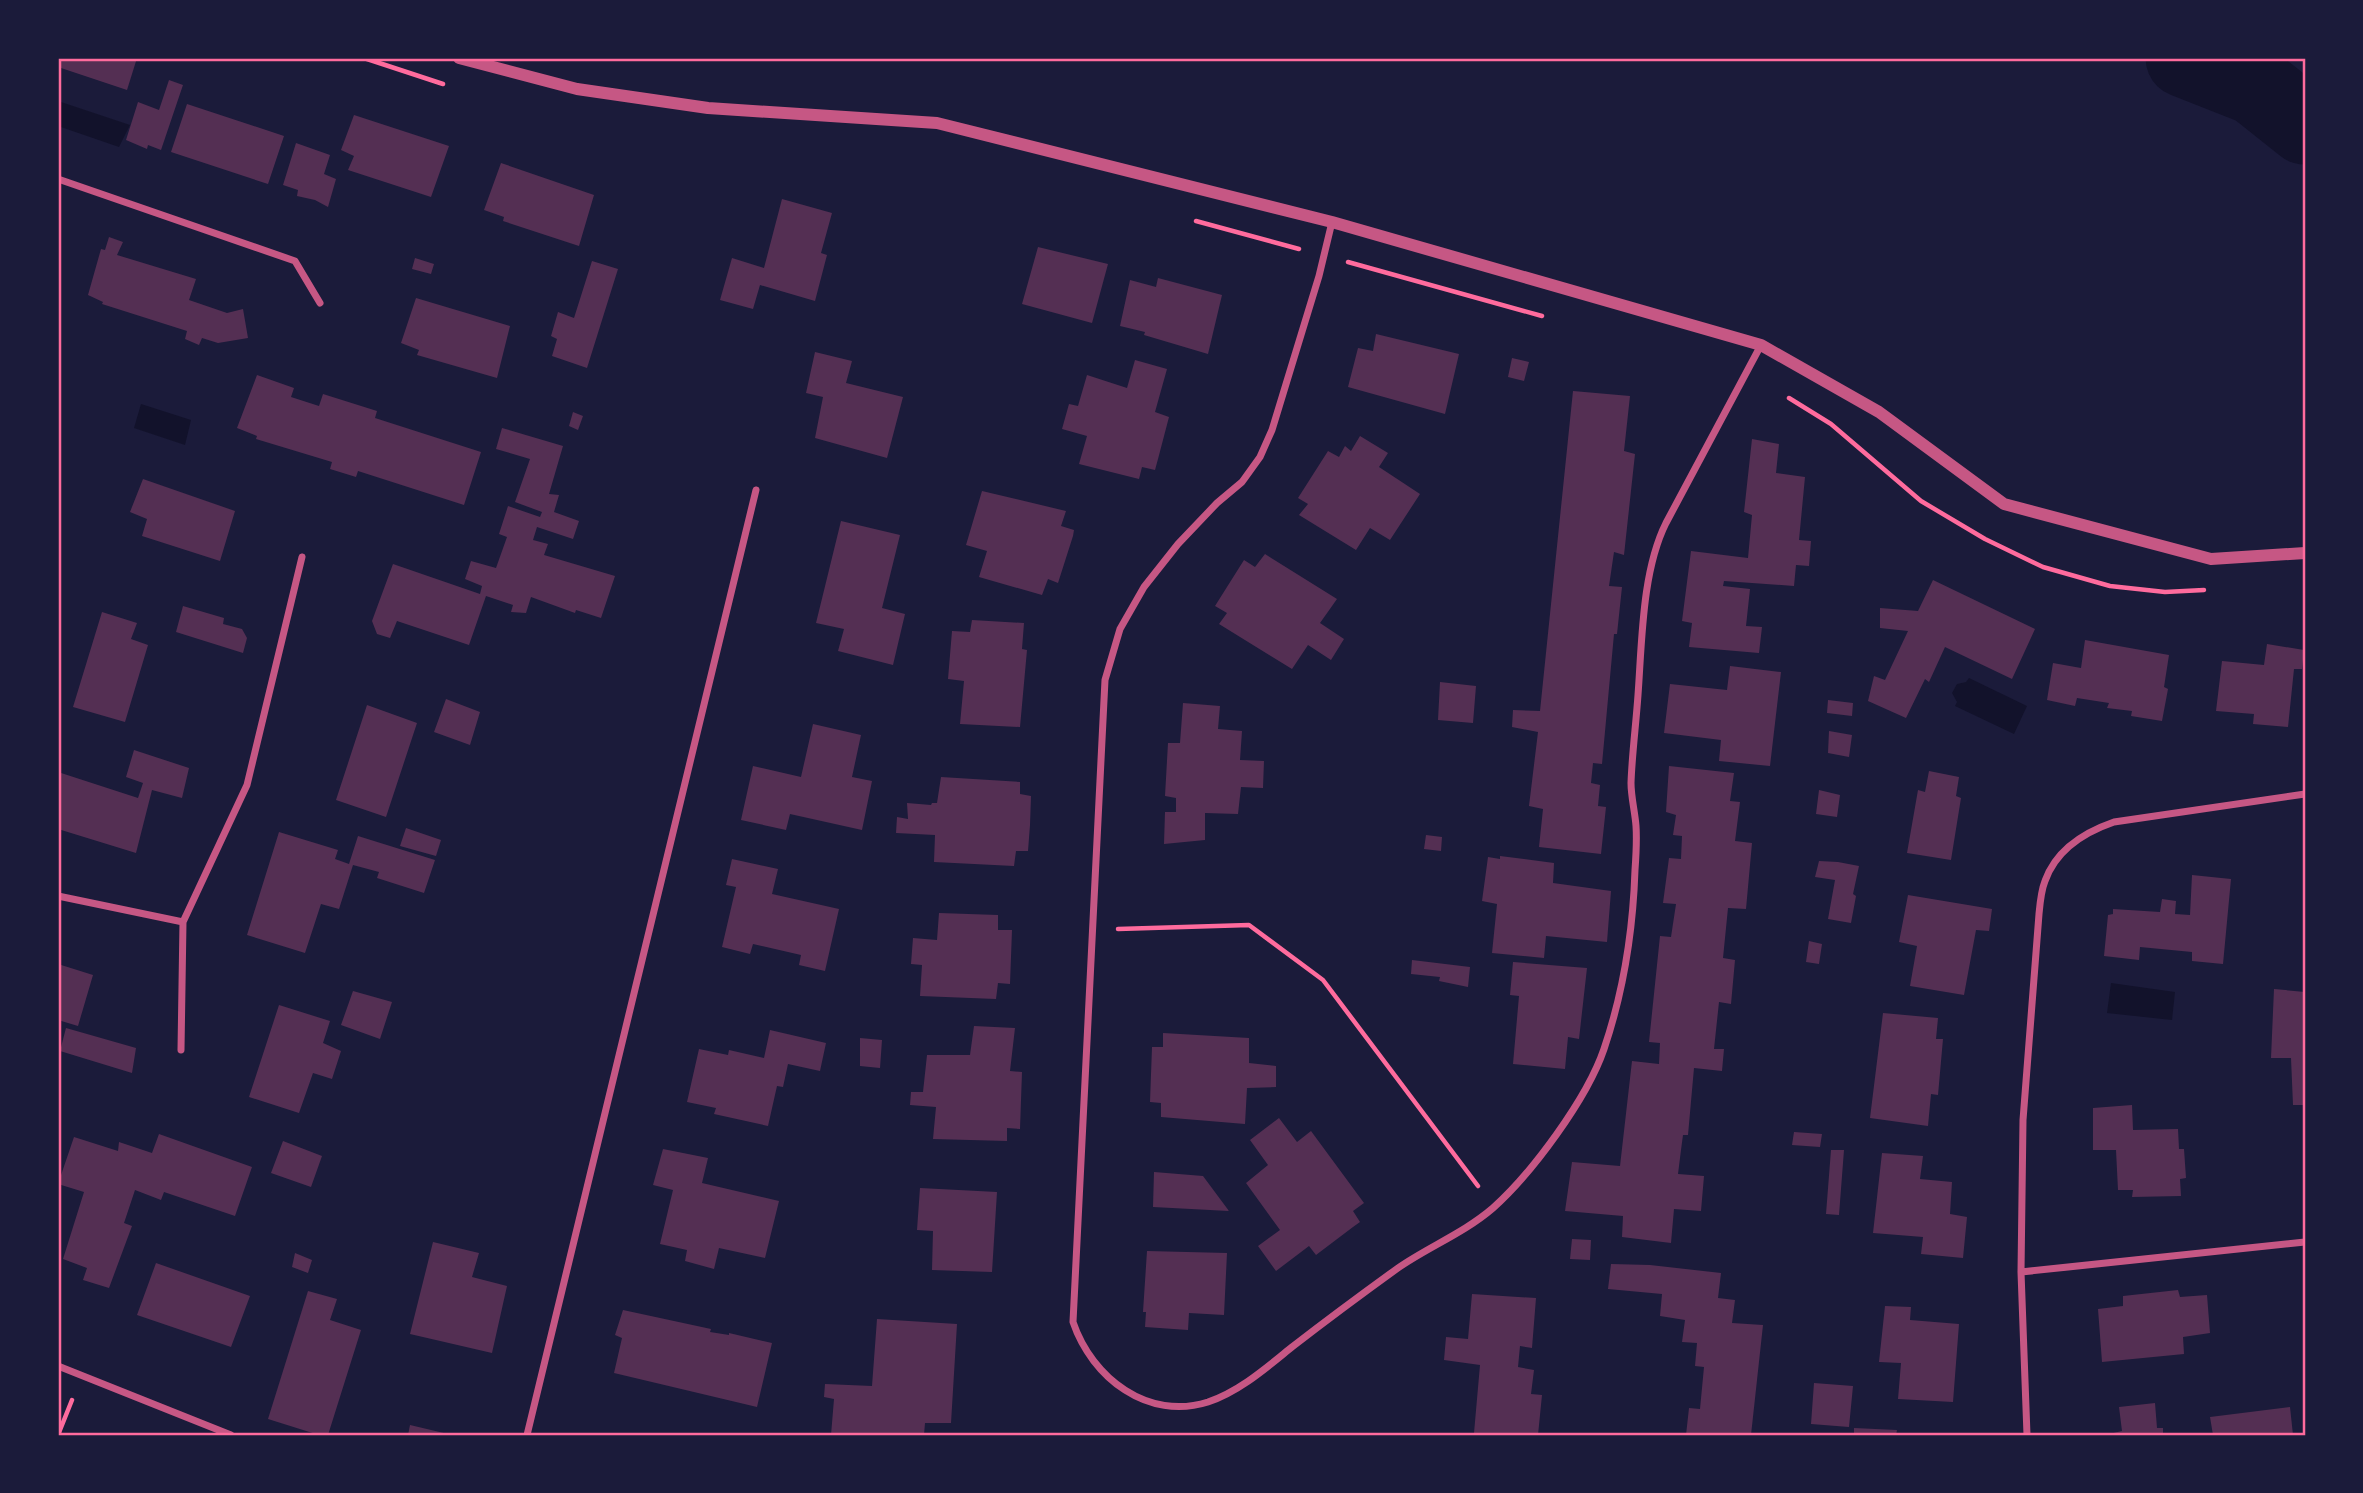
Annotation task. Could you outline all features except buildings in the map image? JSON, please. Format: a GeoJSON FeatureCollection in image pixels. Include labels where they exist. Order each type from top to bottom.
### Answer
{"type":"FeatureCollection","features":[{"type":"Feature","properties":{"kind":"street"},"geometry":{"type":"LineString","coordinates":[[458,58],[577,89],[708,108],[937,123],[1332,222],[1761,345],[1879,412],[2004,505],[2211,559],[2305,553]]}},
{"type":"Feature","properties":{"kind":"street"},"geometry":{"type":"LineString","coordinates":[[58,179],[295,261],[320,303]]}},
{"type":"Feature","properties":{"kind":"street"},"geometry":{"type":"LineString","coordinates":[[1332,222],[1272,430],[1260,457],[1242,482],[1217,503],[1178,544],[1144,587],[1120,629],[1105,680],[1073,1322],[1080,1343],[1098,1368],[1118,1386],[1144,1401],[1175,1407],[1195,1406],[1226,1396],[1255,1376],[1404,1264],[1450,1238],[1493,1208],[1543,1153],[1584,1092],[1604,1051],[1626,958],[1632,915],[1636,829],[1631,785],[1651,562],[1665,523],[1761,345]]}},
{"type":"Feature","properties":{"kind":"street"},"geometry":{"type":"LineString","coordinates":[[527,1435],[756,490]]}},
{"type":"Feature","properties":{"kind":"street"},"geometry":{"type":"LineString","coordinates":[[181,1049],[183,922],[247,785],[302,557]]}},
{"type":"Feature","properties":{"kind":"street"},"geometry":{"type":"LineString","coordinates":[[2027,1435],[2021,1272],[2023,1120],[2044,881],[2055,862],[2074,842],[2092,830],[2114,822],[2305,794]]}},
{"type":"Feature","properties":{"kind":"street"},"geometry":{"type":"LineString","coordinates":[[58,896],[183,922]]}},
{"type":"Feature","properties":{"kind":"street"},"geometry":{"type":"LineString","coordinates":[[2021,1272],[2305,1242]]}},
{"type":"Feature","properties":{"kind":"street"},"geometry":{"type":"LineString","coordinates":[[58,1366],[231,1435]]}},
{"type":"Feature","properties":{"kind":"path"},"geometry":{"type":"LineString","coordinates":[[364,58],[455,88]]}},
{"type":"Feature","properties":{"kind":"path"},"geometry":{"type":"LineString","coordinates":[[1189,219],[1544,316]]}},
{"type":"Feature","properties":{"kind":"path"},"geometry":{"type":"LineString","coordinates":[[1745,374],[1831,424],[1922,501],[1984,539],[2043,567],[2110,586],[2165,592],[2214,589]]}},
{"type":"Feature","properties":{"kind":"path"},"geometry":{"type":"LineString","coordinates":[[1093,930],[1248,925],[1323,980],[1493,1208]]}},
{"type":"Feature","properties":{"kind":"path"},"geometry":{"type":"LineString","coordinates":[[58,1435],[81,1375]]}},
{"type":"Feature","properties":{"kind":"shaded area"},"geometry":{"type":"Polygon","coordinates":[[[61,102],[130,125],[119,147],[58,126],[61,102]]]}},
{"type":"Feature","properties":{"kind":"shaded area"},"geometry":{"type":"Polygon","coordinates":[[[141,404],[191,420],[185,445],[134,428],[141,404]]]}},
{"type":"Feature","properties":{"kind":"shaded area"},"geometry":{"type":"Polygon","coordinates":[[[1969,678],[2027,706],[2014,734],[1955,706],[1957,702],[1952,693],[1957,684],[1966,682],[1969,678]]]}},
{"type":"Feature","properties":{"kind":"shaded area"},"geometry":{"type":"Polygon","coordinates":[[[2111,983],[2175,992],[2172,1020],[2107,1013],[2111,983]]]}},
{"type":"Feature","properties":{"kind":"waterway"},"geometry":{"type":"LineString","coordinates":[[2185,58],[2256,86],[2305,125]]}}]}
